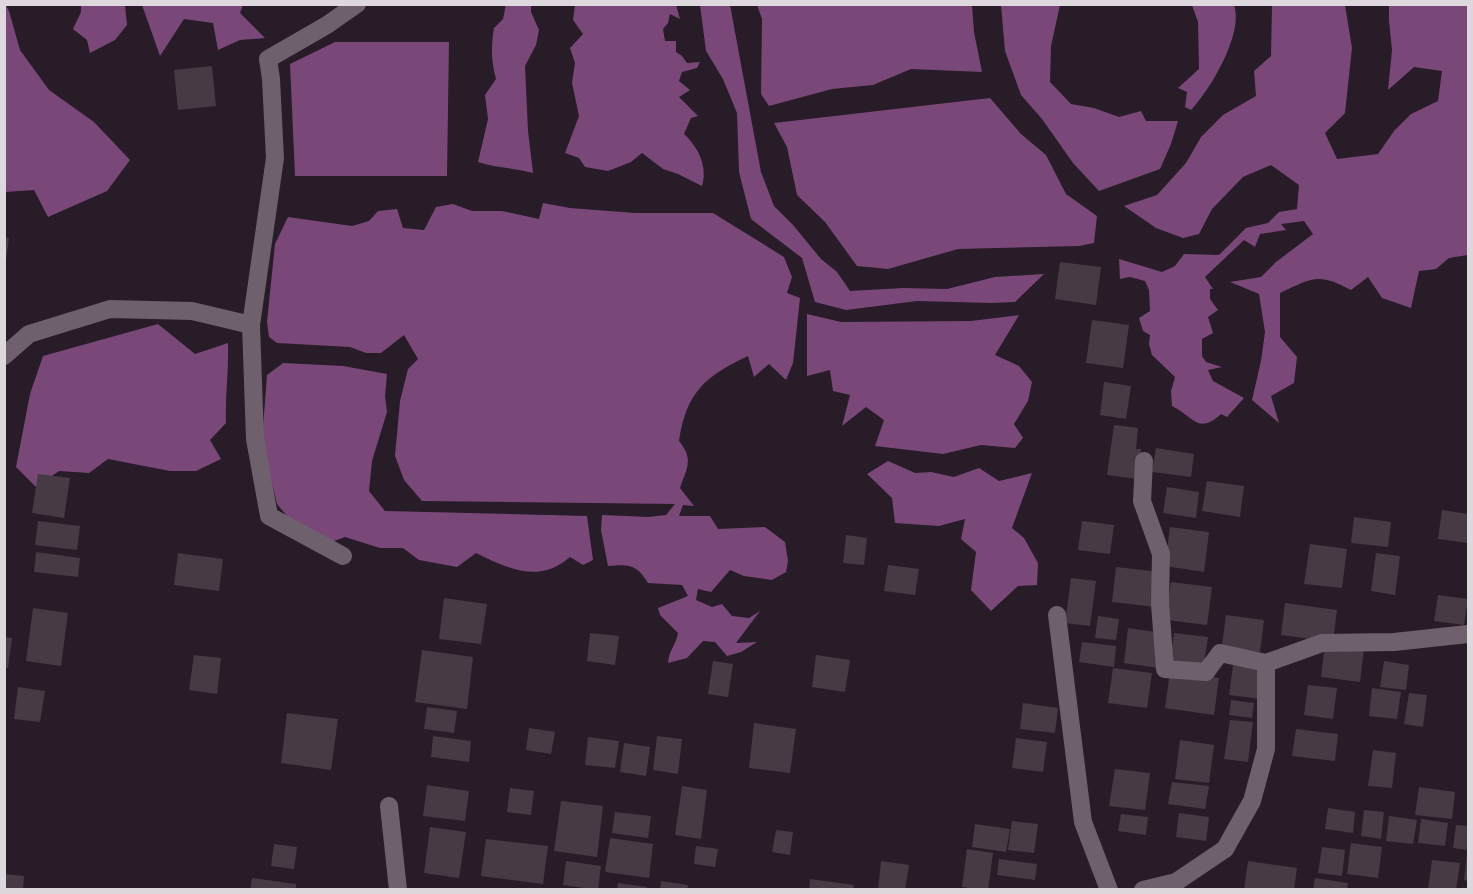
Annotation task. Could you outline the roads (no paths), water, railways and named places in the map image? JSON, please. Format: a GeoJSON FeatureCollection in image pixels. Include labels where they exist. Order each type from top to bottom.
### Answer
{"type":"FeatureCollection","features":[{"type":"Feature","properties":{"kind":"street"},"geometry":{"type":"LineString","coordinates":[[343,556],[269,516],[255,439],[251,326],[275,158],[268,59],[327,25],[357,4]]}},
{"type":"Feature","properties":{"kind":"street"},"geometry":{"type":"LineString","coordinates":[[4,356],[29,334],[110,309],[192,311],[251,326]]}},
{"type":"Feature","properties":{"kind":"street"},"geometry":{"type":"LineString","coordinates":[[1144,461],[1142,501],[1161,554],[1161,604],[1166,669],[1206,672],[1220,653],[1266,663],[1322,643],[1394,642],[1468,634]]}},
{"type":"Feature","properties":{"kind":"street"},"geometry":{"type":"LineString","coordinates":[[1057,615],[1083,822],[1109,890]]}},
{"type":"Feature","properties":{"kind":"street"},"geometry":{"type":"LineString","coordinates":[[1143,890],[1176,882],[1225,849],[1252,801],[1266,749],[1266,663]]}},
{"type":"Feature","properties":{"kind":"street"},"geometry":{"type":"LineString","coordinates":[[389,806],[398,890]]}}]}
